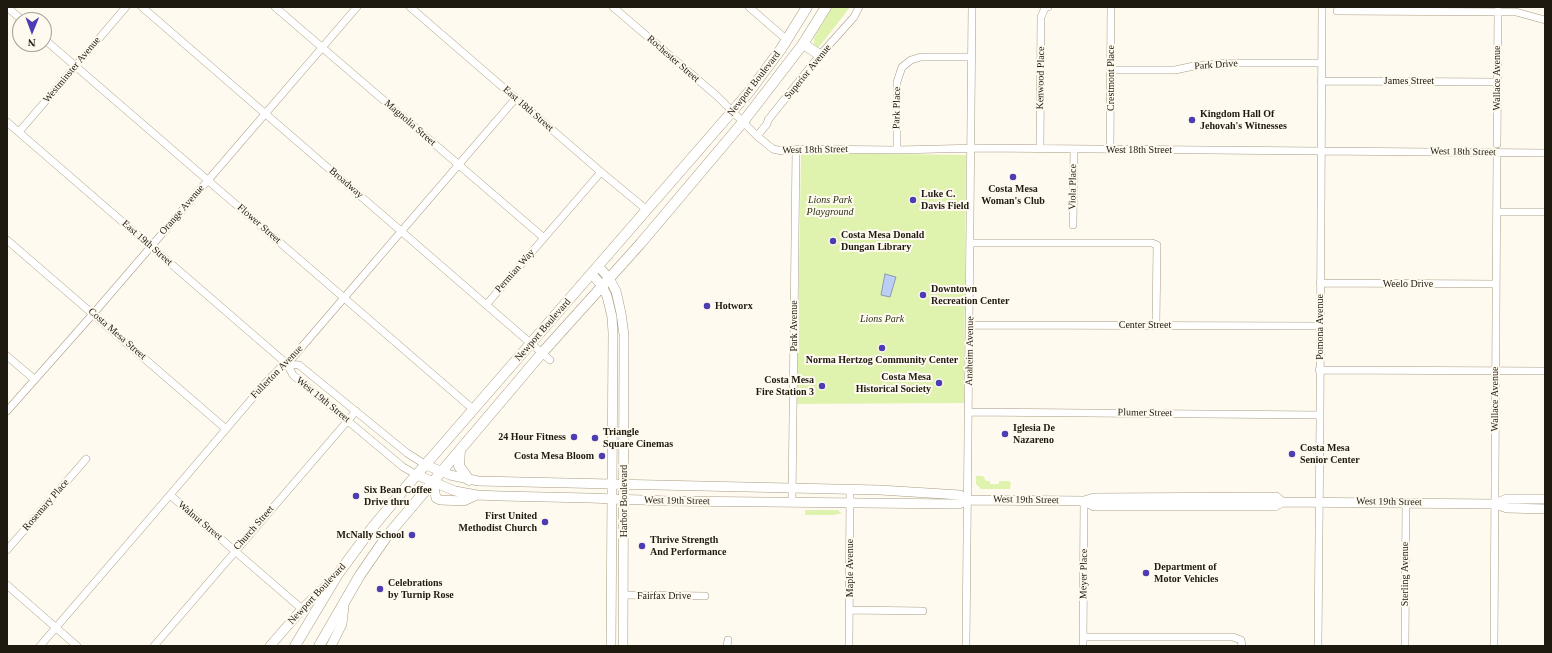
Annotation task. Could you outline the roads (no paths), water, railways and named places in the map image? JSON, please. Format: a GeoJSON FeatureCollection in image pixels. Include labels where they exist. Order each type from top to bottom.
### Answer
{"type":"FeatureCollection","features":[{"type":"Feature","properties":{"kind":"highway","name":"Newport Boulevard"},"geometry":{"type":"LineString","coordinates":[[338,574],[372,528],[417,475],[532,344],[766,70],[787,40],[807,7]]}},
{"type":"Feature","properties":{"kind":"highway","name":"Newport Boulevard"},"geometry":{"type":"LineString","coordinates":[[344,606],[360,575],[387,536],[542,353],[609,278],[743,122],[803,44],[826,7]]}},
{"type":"Feature","properties":{"kind":"highway"},"geometry":{"type":"LineString","coordinates":[[803,44],[820,55]]}},
{"type":"Feature","properties":{"kind":"highway"},"geometry":{"type":"LineString","coordinates":[[460,450],[459,466],[468,480]]}},
{"type":"Feature","properties":{"kind":"highway"},"geometry":{"type":"LineString","coordinates":[[296,646],[338,574]]}},
{"type":"Feature","properties":{"kind":"highway"},"geometry":{"type":"LineString","coordinates":[[319,646],[344,606]]}},
{"type":"Feature","properties":{"kind":"main road","name":"Harbor Boulevard"},"geometry":{"type":"LineString","coordinates":[[595,270],[609,278],[616,291],[624,335],[623,646]]}},
{"type":"Feature","properties":{"kind":"main road","name":"Harbor Boulevard"},"geometry":{"type":"LineString","coordinates":[[595,270],[610,307],[613,333],[610,646]]}},
{"type":"Feature","properties":{"kind":"main road","name":"West 19th Street"},"geometry":{"type":"LineString","coordinates":[[426,465],[441,472],[468,480],[478,481],[612,483],[698,487],[793,488],[960,494],[968,500]]}},
{"type":"Feature","properties":{"kind":"main road","name":"West 19th Street"},"geometry":{"type":"LineString","coordinates":[[417,475],[433,483],[477,495],[624,500],[959,504],[968,500],[1084,501],[1094,506],[1275,506],[1282,502],[1406,502],[1495,504],[1507,508],[1545,509]]}},
{"type":"Feature","properties":{"kind":"main road"},"geometry":{"type":"LineString","coordinates":[[433,483],[436,498],[440,500],[464,501],[477,495]]}},
{"type":"Feature","properties":{"kind":"main road","name":"West 19th Street"},"geometry":{"type":"LineString","coordinates":[[1495,504],[1507,499],[1545,500]]}},
{"type":"Feature","properties":{"kind":"main road","name":"Newport Boulevard"},"geometry":{"type":"LineString","coordinates":[[270,646],[302,609],[338,574]]}},
{"type":"Feature","properties":{"kind":"main road","name":"Newport Boulevard"},"geometry":{"type":"LineString","coordinates":[[331,646],[342,624],[344,606]]}},
{"type":"Feature","properties":{"kind":"street","name":"Westminster Avenue"},"geometry":{"type":"LineString","coordinates":[[19,132],[126,7]]}},
{"type":"Feature","properties":{"kind":"street","name":"Broadway"},"geometry":{"type":"LineString","coordinates":[[142,7],[550,360]]}},
{"type":"Feature","properties":{"kind":"street","name":"Magnolia Street"},"geometry":{"type":"LineString","coordinates":[[276,7],[544,238]]}},
{"type":"Feature","properties":{"kind":"street","name":"Orange Avenue"},"geometry":{"type":"LineString","coordinates":[[7,411],[93,314],[357,7]]}},
{"type":"Feature","properties":{"kind":"street","name":"East 18th Street"},"geometry":{"type":"LineString","coordinates":[[410,7],[647,210]]}},
{"type":"Feature","properties":{"kind":"street","name":"Rochester Street"},"geometry":{"type":"LineString","coordinates":[[613,7],[717,96],[743,122]]}},
{"type":"Feature","properties":{"kind":"street"},"geometry":{"type":"LineString","coordinates":[[749,7],[787,40]]}},
{"type":"Feature","properties":{"kind":"street","name":"Superior Avenue"},"geometry":{"type":"LineString","coordinates":[[757,136],[820,55],[854,17],[859,7]]}},
{"type":"Feature","properties":{"kind":"street","name":"Anaheim Avenue"},"geometry":{"type":"LineString","coordinates":[[966,646],[972,7]]}},
{"type":"Feature","properties":{"kind":"street","name":"Crestmont Place"},"geometry":{"type":"LineString","coordinates":[[1110,150],[1111,7]]}},
{"type":"Feature","properties":{"kind":"street","name":"Pomona Avenue"},"geometry":{"type":"LineString","coordinates":[[1318,646],[1322,7]]}},
{"type":"Feature","properties":{"kind":"street","name":"Kenwood Place"},"geometry":{"type":"LineString","coordinates":[[1040,149],[1041,17],[1046,8]]}},
{"type":"Feature","properties":{"kind":"street"},"geometry":{"type":"LineString","coordinates":[[1337,11],[1498,11],[1516,12],[1545,20]]}},
{"type":"Feature","properties":{"kind":"street","name":"Wallace Avenue"},"geometry":{"type":"LineString","coordinates":[[1497,144],[1498,11]]}},
{"type":"Feature","properties":{"kind":"street","name":"Flower Street"},"geometry":{"type":"LineString","coordinates":[[52,46],[474,410]]}},
{"type":"Feature","properties":{"kind":"street","name":"Park Place"},"geometry":{"type":"LineString","coordinates":[[897,150],[897,82],[902,67],[911,60],[921,57],[972,57]]}},
{"type":"Feature","properties":{"kind":"street","name":"Park Drive"},"geometry":{"type":"LineString","coordinates":[[1111,70],[1175,70],[1194,66],[1223,63],[1321,63]]}},
{"type":"Feature","properties":{"kind":"street","name":"James Street"},"geometry":{"type":"LineString","coordinates":[[1321,81],[1497,82]]}},
{"type":"Feature","properties":{"kind":"street","name":"Fullerton Avenue"},"geometry":{"type":"LineString","coordinates":[[40,646],[272,376],[287,364],[516,98]]}},
{"type":"Feature","properties":{"kind":"street","name":"East 19th Street"},"geometry":{"type":"LineString","coordinates":[[7,122],[287,364]]}},
{"type":"Feature","properties":{"kind":"street","name":"West 18th Street"},"geometry":{"type":"LineString","coordinates":[[743,122],[769,146],[776,150],[787,151],[971,148],[1545,153]]}},
{"type":"Feature","properties":{"kind":"street","name":"Viola Place"},"geometry":{"type":"LineString","coordinates":[[1073,225],[1074,149]]}},
{"type":"Feature","properties":{"kind":"street","name":"Park Avenue"},"geometry":{"type":"LineString","coordinates":[[792,502],[796,150]]}},
{"type":"Feature","properties":{"kind":"street","name":"Wallace Avenue"},"geometry":{"type":"LineString","coordinates":[[1494,646],[1496,152]]}},
{"type":"Feature","properties":{"kind":"street","name":"Permian Way"},"geometry":{"type":"LineString","coordinates":[[486,305],[601,172]]}},
{"type":"Feature","properties":{"kind":"street"},"geometry":{"type":"LineString","coordinates":[[1496,212],[1545,212]]}},
{"type":"Feature","properties":{"kind":"street","name":"Costa Mesa Street"},"geometry":{"type":"LineString","coordinates":[[7,240],[226,429]]}},
{"type":"Feature","properties":{"kind":"street"},"geometry":{"type":"LineString","coordinates":[[970,243],[1152,243],[1157,245],[1156,324]]}},
{"type":"Feature","properties":{"kind":"street","name":"Weelo Drive"},"geometry":{"type":"LineString","coordinates":[[1320,284],[1496,284]]}},
{"type":"Feature","properties":{"kind":"street","name":"Center Street"},"geometry":{"type":"LineString","coordinates":[[970,325],[1156,324],[1320,326]]}},
{"type":"Feature","properties":{"kind":"street"},"geometry":{"type":"LineString","coordinates":[[7,356],[34,379]]}},
{"type":"Feature","properties":{"kind":"street","name":"West 19th Street"},"geometry":{"type":"LineString","coordinates":[[287,364],[299,365],[407,453],[426,465]]}},
{"type":"Feature","properties":{"kind":"street","name":"West 19th Street"},"geometry":{"type":"LineString","coordinates":[[287,364],[293,375],[403,467],[417,475]]}},
{"type":"Feature","properties":{"kind":"street"},"geometry":{"type":"LineString","coordinates":[[1320,370],[1495,372],[1545,371]]}},
{"type":"Feature","properties":{"kind":"street","name":"Church Street"},"geometry":{"type":"LineString","coordinates":[[154,646],[234,550],[356,411]]}},
{"type":"Feature","properties":{"kind":"street","name":"Plumer Street"},"geometry":{"type":"LineString","coordinates":[[969,412],[1320,415]]}},
{"type":"Feature","properties":{"kind":"street","name":"Rosemary Place"},"geometry":{"type":"LineString","coordinates":[[7,550],[86,459]]}},
{"type":"Feature","properties":{"kind":"street","name":"Maple Avenue"},"geometry":{"type":"LineString","coordinates":[[849,646],[850,490]]}},
{"type":"Feature","properties":{"kind":"street","name":"Walnut Street"},"geometry":{"type":"LineString","coordinates":[[170,495],[302,609]]}},
{"type":"Feature","properties":{"kind":"street","name":"Meyer Place"},"geometry":{"type":"LineString","coordinates":[[1083,646],[1084,501]]}},
{"type":"Feature","properties":{"kind":"street","name":"Sterling Avenue"},"geometry":{"type":"LineString","coordinates":[[1405,646],[1406,502]]}},
{"type":"Feature","properties":{"kind":"street"},"geometry":{"type":"LineString","coordinates":[[7,585],[77,646]]}},
{"type":"Feature","properties":{"kind":"street","name":"Fairfax Drive"},"geometry":{"type":"LineString","coordinates":[[624,595],[705,596]]}},
{"type":"Feature","properties":{"kind":"street"},"geometry":{"type":"LineString","coordinates":[[849,610],[922,611]]}},
{"type":"Feature","properties":{"kind":"street"},"geometry":{"type":"LineString","coordinates":[[1083,637],[1233,637],[1241,640],[1242,646]]}},
{"type":"Feature","properties":{"kind":"water"},"geometry":{"type":"Polygon","coordinates":[[[885,274],[896,277],[890,297],[881,295],[885,274]]]}},
{"type":"Feature","properties":{"kind":"place","name":"Kingdom Hall Of Jehovah's Witnesses"},"geometry":{"type":"Point","coordinates":[1192,120]}},
{"type":"Feature","properties":{"kind":"place","name":"Costa Mesa Woman's Club"},"geometry":{"type":"Point","coordinates":[1013,177]}},
{"type":"Feature","properties":{"kind":"place","name":"Luke C. Davis Field"},"geometry":{"type":"Point","coordinates":[913,200]}},
{"type":"Feature","properties":{"kind":"place","name":"Costa Mesa Donald Dungan Library"},"geometry":{"type":"Point","coordinates":[833,241]}},
{"type":"Feature","properties":{"kind":"place","name":"Downtown Recreation Center"},"geometry":{"type":"Point","coordinates":[923,295]}},
{"type":"Feature","properties":{"kind":"place","name":"Hotworx"},"geometry":{"type":"Point","coordinates":[707,306]}},
{"type":"Feature","properties":{"kind":"place","name":"Norma Hertzog Community Center"},"geometry":{"type":"Point","coordinates":[882,348]}},
{"type":"Feature","properties":{"kind":"place","name":"Costa Mesa Historical Society"},"geometry":{"type":"Point","coordinates":[939,383]}},
{"type":"Feature","properties":{"kind":"place","name":"Costa Mesa Fire Station 3"},"geometry":{"type":"Point","coordinates":[822,386]}},
{"type":"Feature","properties":{"kind":"place","name":"Iglesia De Nazareno"},"geometry":{"type":"Point","coordinates":[1005,434]}},
{"type":"Feature","properties":{"kind":"place","name":"24 Hour Fitness"},"geometry":{"type":"Point","coordinates":[574,437]}},
{"type":"Feature","properties":{"kind":"place","name":"Triangle Square Cinemas"},"geometry":{"type":"Point","coordinates":[595,438]}},
{"type":"Feature","properties":{"kind":"place","name":"Costa Mesa Senior Center"},"geometry":{"type":"Point","coordinates":[1292,454]}},
{"type":"Feature","properties":{"kind":"place","name":"Costa Mesa Bloom"},"geometry":{"type":"Point","coordinates":[602,456]}},
{"type":"Feature","properties":{"kind":"place","name":"Six Bean Coffee Drive thru"},"geometry":{"type":"Point","coordinates":[356,496]}},
{"type":"Feature","properties":{"kind":"place","name":"First United Methodist Church"},"geometry":{"type":"Point","coordinates":[545,522]}},
{"type":"Feature","properties":{"kind":"place","name":"McNally School"},"geometry":{"type":"Point","coordinates":[412,535]}},
{"type":"Feature","properties":{"kind":"place","name":"Thrive Strength And Performance"},"geometry":{"type":"Point","coordinates":[642,546]}},
{"type":"Feature","properties":{"kind":"place","name":"Department of Motor Vehicles"},"geometry":{"type":"Point","coordinates":[1146,573]}},
{"type":"Feature","properties":{"kind":"place","name":"Celebrations by Turnip Rose"},"geometry":{"type":"Point","coordinates":[380,589]}},
{"type":"Feature","properties":{"kind":"park label","name":"Lions Park Playground"},"geometry":{"type":"Point","coordinates":[830,206]}},
{"type":"Feature","properties":{"kind":"park label","name":"Lions Park"},"geometry":{"type":"Point","coordinates":[882,319]}}]}
